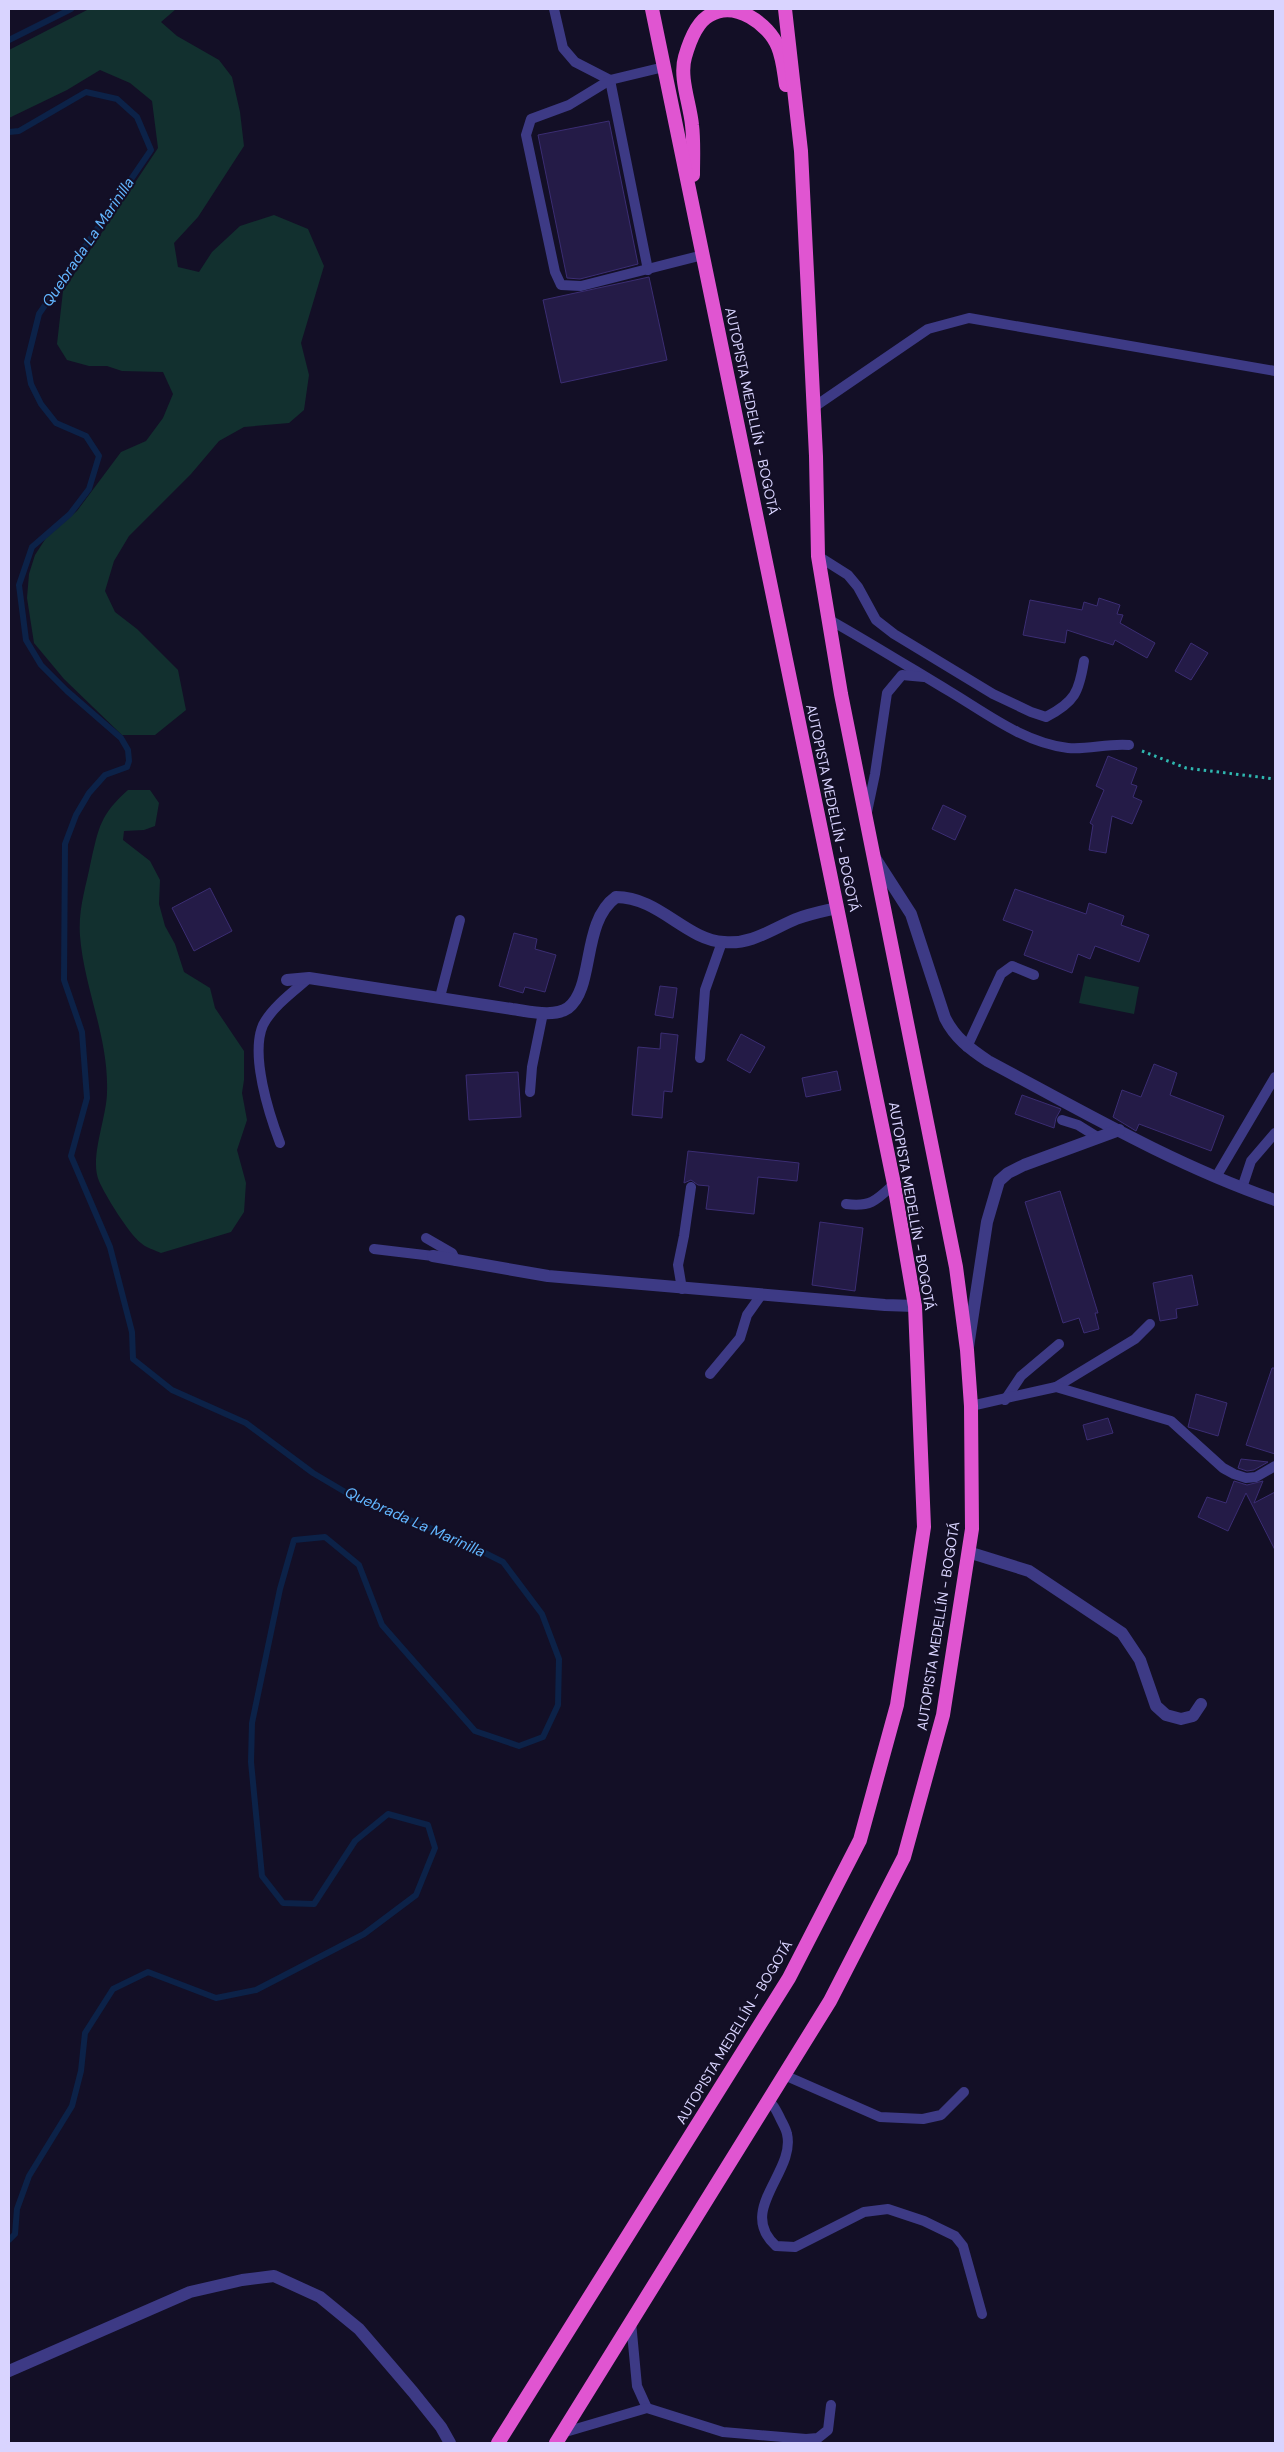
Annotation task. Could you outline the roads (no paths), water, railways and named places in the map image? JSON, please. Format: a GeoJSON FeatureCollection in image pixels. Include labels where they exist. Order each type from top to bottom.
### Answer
{"type":"FeatureCollection","features":[{"type":"Feature","properties":{"kind":"highway","name":"AUTOPISTA MEDELLÍN - BOGOTÁ"},"geometry":{"type":"LineString","coordinates":[[498,2443],[789,1978],[860,1840],[897,1705],[924,1527],[915,1306],[894,1184],[652,9]]}},
{"type":"Feature","properties":{"kind":"highway","name":"AUTOPISTA MEDELLÍN - BOGOTÁ"},"geometry":{"type":"LineString","coordinates":[[559,2438],[830,2001],[904,1857],[944,1715],[972,1529],[971,1406],[967,1350],[956,1267],[874,857],[828,619],[818,556],[814,407],[800,151],[785,9]]}},
{"type":"Feature","properties":{"kind":"highway"},"geometry":{"type":"LineString","coordinates":[[693,206],[693,127],[684,75],[684,58],[695,30],[710,15],[727,11],[741,13],[761,23],[778,46],[800,151]]}},
{"type":"Feature","properties":{"kind":"street"},"geometry":{"type":"LineString","coordinates":[[874,857],[911,914],[945,1018],[952,1033],[967,1047],[988,1061],[1164,1155],[1216,1178],[1275,1200]]}},
{"type":"Feature","properties":{"kind":"street"},"geometry":{"type":"LineString","coordinates":[[288,980],[310,978],[543,1013],[568,1008],[575,1000],[580,990],[597,920],[607,903],[616,897],[637,899],[707,938],[722,942],[751,939],[796,919],[837,908]]}},
{"type":"Feature","properties":{"kind":"street"},"geometry":{"type":"LineString","coordinates":[[967,1350],[987,1222],[1000,1182],[1008,1173],[1024,1165],[1119,1130]]}},
{"type":"Feature","properties":{"kind":"street"},"geometry":{"type":"LineString","coordinates":[[433,1256],[548,1276],[682,1289],[915,1306]]}},
{"type":"Feature","properties":{"kind":"street"},"geometry":{"type":"LineString","coordinates":[[968,1552],[1029,1571],[1122,1633],[1140,1660],[1156,1706],[1166,1715],[1181,1719],[1194,1716],[1201,1704]]}},
{"type":"Feature","properties":{"kind":"street"},"geometry":{"type":"LineString","coordinates":[[9,2371],[190,2292],[242,2280],[274,2276],[320,2297],[359,2329],[430,2413],[450,2443]]}},
{"type":"Feature","properties":{"kind":"lane"},"geometry":{"type":"LineString","coordinates":[[554,9],[563,48],[575,62],[610,80]]}},
{"type":"Feature","properties":{"kind":"lane"},"geometry":{"type":"LineString","coordinates":[[664,66],[610,80],[569,105],[531,119],[526,135],[555,272],[561,285],[582,286],[703,254]]}},
{"type":"Feature","properties":{"kind":"lane"},"geometry":{"type":"LineString","coordinates":[[610,80],[648,270]]}},
{"type":"Feature","properties":{"kind":"lane"},"geometry":{"type":"LineString","coordinates":[[814,407],[928,329],[969,318],[1275,370]]}},
{"type":"Feature","properties":{"kind":"lane"},"geometry":{"type":"LineString","coordinates":[[818,556],[848,575],[858,588],[876,620],[894,634],[993,694],[1031,712],[1046,717],[1073,699],[1080,687],[1084,661]]}},
{"type":"Feature","properties":{"kind":"lane"},"geometry":{"type":"LineString","coordinates":[[828,619],[997,722],[1043,741],[1069,748],[1092,747],[1111,743],[1129,745]]}},
{"type":"Feature","properties":{"kind":"lane"},"geometry":{"type":"LineString","coordinates":[[866,813],[876,774],[888,693],[902,676],[925,678]]}},
{"type":"Feature","properties":{"kind":"lane"},"geometry":{"type":"LineString","coordinates":[[440,997],[460,920]]}},
{"type":"Feature","properties":{"kind":"lane"},"geometry":{"type":"LineString","coordinates":[[700,1058],[705,990],[722,942]]}},
{"type":"Feature","properties":{"kind":"lane"},"geometry":{"type":"LineString","coordinates":[[967,1047],[1001,974],[1012,966],[1034,975]]}},
{"type":"Feature","properties":{"kind":"lane"},"geometry":{"type":"LineString","coordinates":[[280,1143],[262,1076],[260,1035],[264,1024],[273,1013],[310,978]]}},
{"type":"Feature","properties":{"kind":"lane"},"geometry":{"type":"LineString","coordinates":[[530,1092],[532,1067],[543,1013]]}},
{"type":"Feature","properties":{"kind":"lane"},"geometry":{"type":"LineString","coordinates":[[1216,1178],[1275,1077]]}},
{"type":"Feature","properties":{"kind":"lane"},"geometry":{"type":"LineString","coordinates":[[1062,1120],[1078,1125],[1099,1138]]}},
{"type":"Feature","properties":{"kind":"lane"},"geometry":{"type":"LineString","coordinates":[[1242,1188],[1251,1161],[1275,1134]]}},
{"type":"Feature","properties":{"kind":"lane"},"geometry":{"type":"LineString","coordinates":[[846,1204],[862,1206],[874,1202],[894,1184]]}},
{"type":"Feature","properties":{"kind":"lane"},"geometry":{"type":"LineString","coordinates":[[682,1289],[678,1265],[691,1187]]}},
{"type":"Feature","properties":{"kind":"lane"},"geometry":{"type":"LineString","coordinates":[[426,1238],[452,1252],[456,1261]]}},
{"type":"Feature","properties":{"kind":"lane"},"geometry":{"type":"LineString","coordinates":[[374,1250],[433,1256]]}},
{"type":"Feature","properties":{"kind":"lane"},"geometry":{"type":"LineString","coordinates":[[710,1374],[740,1338],[748,1315],[762,1294]]}},
{"type":"Feature","properties":{"kind":"lane"},"geometry":{"type":"LineString","coordinates":[[971,1406],[1005,1400],[1056,1387],[1136,1339],[1150,1324]]}},
{"type":"Feature","properties":{"kind":"lane"},"geometry":{"type":"LineString","coordinates":[[1005,1400],[1021,1376],[1059,1344]]}},
{"type":"Feature","properties":{"kind":"lane"},"geometry":{"type":"LineString","coordinates":[[1056,1387],[1171,1421],[1223,1468],[1234,1474],[1246,1478],[1256,1477],[1275,1466]]}},
{"type":"Feature","properties":{"kind":"lane"},"geometry":{"type":"LineString","coordinates":[[784,2075],[880,2117],[923,2119],[941,2115],[964,2092]]}},
{"type":"Feature","properties":{"kind":"lane"},"geometry":{"type":"LineString","coordinates":[[769,2101],[775,2106],[788,2135],[785,2154],[760,2219],[765,2237],[776,2246],[795,2247],[864,2212],[888,2209],[924,2221],[955,2236],[963,2246],[982,2314]]}},
{"type":"Feature","properties":{"kind":"lane"},"geometry":{"type":"LineString","coordinates":[[631,2322],[637,2386],[646,2408]]}},
{"type":"Feature","properties":{"kind":"lane"},"geometry":{"type":"LineString","coordinates":[[559,2438],[646,2408],[723,2432],[806,2439],[818,2438],[828,2430],[831,2405]]}},
{"type":"Feature","properties":{"kind":"waterway","name":"Quebrada La Marinilla"},"geometry":{"type":"LineString","coordinates":[[9,40],[71,9]]}},
{"type":"Feature","properties":{"kind":"waterway","name":"Quebrada La Marinilla"},"geometry":{"type":"LineString","coordinates":[[9,132],[19,131],[86,92],[117,99],[137,117],[151,150],[39,314],[27,362],[31,384],[41,404],[56,423],[86,436],[99,456],[89,489],[70,514],[32,547],[19,585],[26,640],[41,665],[67,691],[121,738],[128,750],[129,761],[127,767],[105,775],[89,793],[76,815],[65,844],[64,980],[82,1032],[87,1098],[71,1156],[110,1247],[132,1332],[133,1359],[172,1390],[246,1423],[313,1473],[357,1499],[455,1538],[503,1562],[542,1614],[559,1659],[558,1705],[543,1737],[519,1746],[475,1731],[382,1625],[359,1565],[325,1537],[294,1540],[280,1589],[252,1723],[251,1762],[262,1876],[283,1903],[314,1904],[355,1841],[388,1814],[428,1825],[435,1848],[416,1895],[364,1934],[256,1990],[216,1998],[148,1972],[113,1989],[85,2033],[81,2071],[72,2106],[29,2176],[17,2209],[15,2234],[9,2240]]}}]}
